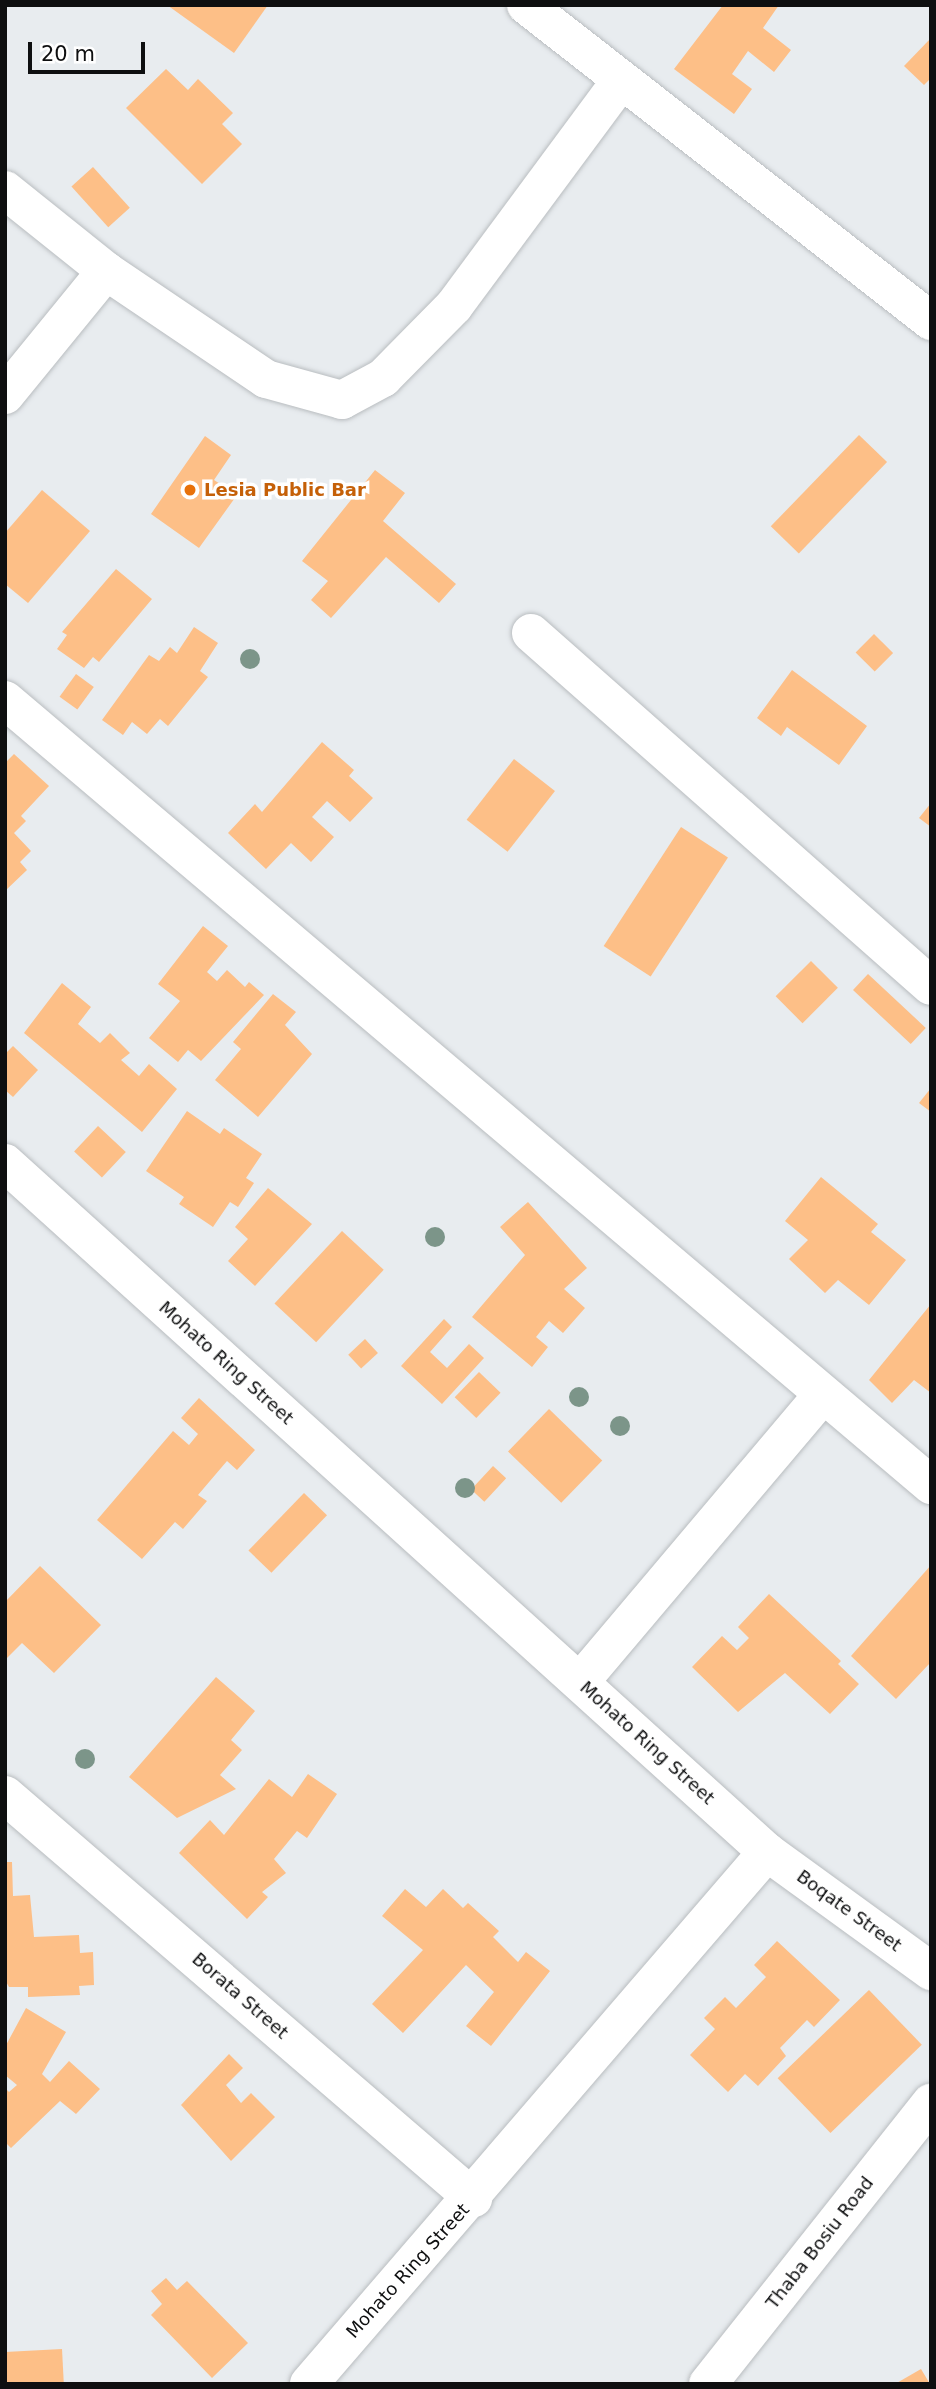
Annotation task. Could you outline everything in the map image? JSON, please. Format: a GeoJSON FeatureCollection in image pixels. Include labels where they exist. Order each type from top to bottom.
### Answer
{"type":"FeatureCollection","features":[{"type":"Feature","properties":{"kind":"street"},"geometry":{"type":"LineString","coordinates":[[526,5],[931,321]]}},
{"type":"Feature","properties":{"kind":"street"},"geometry":{"type":"LineString","coordinates":[[5,190],[106,271],[266,379],[342,400],[383,379],[454,306],[610,72]]}},
{"type":"Feature","properties":{"kind":"street"},"geometry":{"type":"LineString","coordinates":[[5,395],[106,271]]}},
{"type":"Feature","properties":{"kind":"street"},"geometry":{"type":"LineString","coordinates":[[531,633],[931,986]]}},
{"type":"Feature","properties":{"kind":"street"},"geometry":{"type":"LineString","coordinates":[[5,700],[821,1396],[931,1485]]}},
{"type":"Feature","properties":{"kind":"street","name":"Mohato Ring Street"},"geometry":{"type":"LineString","coordinates":[[5,1163],[767,1852],[473,2198],[309,2384]]}},
{"type":"Feature","properties":{"kind":"street"},"geometry":{"type":"LineString","coordinates":[[580,1682],[821,1396]]}},
{"type":"Feature","properties":{"kind":"street","name":"Borata Street"},"geometry":{"type":"LineString","coordinates":[[5,1796],[473,2198]]}},
{"type":"Feature","properties":{"kind":"street","name":"Boqate Street"},"geometry":{"type":"LineString","coordinates":[[767,1852],[931,1971]]}},
{"type":"Feature","properties":{"kind":"street","name":"Thaba Bosiu Road"},"geometry":{"type":"LineString","coordinates":[[708,2384],[931,2103]]}},
{"type":"Feature","properties":{"kind":"building"},"geometry":{"type":"Polygon","coordinates":[[[167,5],[268,5],[234,53],[167,5]]]}},
{"type":"Feature","properties":{"kind":"building"},"geometry":{"type":"Polygon","coordinates":[[[723,5],[779,5],[763,28],[791,50],[774,72],[748,51],[732,74],[752,89],[734,114],[674,69],[723,5]]]}},
{"type":"Feature","properties":{"kind":"building"},"geometry":{"type":"Polygon","coordinates":[[[931,38],[931,78],[924,85],[904,66],[931,38]]]}},
{"type":"Feature","properties":{"kind":"building"},"geometry":{"type":"Polygon","coordinates":[[[166,69],[188,90],[198,79],[233,113],[222,124],[242,144],[202,184],[126,108],[166,69]]]}},
{"type":"Feature","properties":{"kind":"building"},"geometry":{"type":"Polygon","coordinates":[[[93,167],[130,208],[108,227],[71,186],[93,167]]]}},
{"type":"Feature","properties":{"kind":"building"},"geometry":{"type":"Polygon","coordinates":[[[859,435],[887,462],[799,553],[771,526],[859,435]]]}},
{"type":"Feature","properties":{"kind":"building"},"geometry":{"type":"Polygon","coordinates":[[[205,436],[231,455],[214,480],[237,495],[199,548],[151,514],[205,436]]]}},
{"type":"Feature","properties":{"kind":"building"},"geometry":{"type":"Polygon","coordinates":[[[375,470],[405,493],[383,521],[456,584],[439,603],[386,557],[331,618],[311,600],[328,581],[302,561],[375,470]]]}},
{"type":"Feature","properties":{"kind":"building"},"geometry":{"type":"Polygon","coordinates":[[[42,490],[90,531],[28,603],[5,584],[5,533],[42,490]]]}},
{"type":"Feature","properties":{"kind":"building"},"geometry":{"type":"Polygon","coordinates":[[[116,569],[152,599],[99,662],[93,657],[84,668],[57,649],[67,635],[62,632],[116,569]]]}},
{"type":"Feature","properties":{"kind":"building"},"geometry":{"type":"Polygon","coordinates":[[[194,627],[218,643],[200,671],[208,677],[168,726],[160,719],[147,734],[132,722],[123,735],[102,720],[149,655],[159,661],[170,647],[177,653],[194,627]]]}},
{"type":"Feature","properties":{"kind":"building"},"geometry":{"type":"Polygon","coordinates":[[[874,634],[893,653],[875,671],[856,652],[874,634]]]}},
{"type":"Feature","properties":{"kind":"building"},"geometry":{"type":"Polygon","coordinates":[[[792,670],[867,726],[839,765],[787,727],[781,736],[757,718],[792,670]]]}},
{"type":"Feature","properties":{"kind":"building"},"geometry":{"type":"Polygon","coordinates":[[[76,674],[94,687],[77,710],[60,697],[76,674]]]}},
{"type":"Feature","properties":{"kind":"building"},"geometry":{"type":"Polygon","coordinates":[[[322,742],[354,770],[349,776],[373,798],[350,822],[327,801],[312,817],[334,837],[311,862],[291,843],[266,869],[228,833],[255,804],[262,812],[322,742]]]}},
{"type":"Feature","properties":{"kind":"building"},"geometry":{"type":"Polygon","coordinates":[[[14,754],[49,786],[21,816],[26,821],[14,833],[31,851],[20,862],[27,870],[5,891],[5,763],[14,754]]]}},
{"type":"Feature","properties":{"kind":"building"},"geometry":{"type":"Polygon","coordinates":[[[514,759],[555,791],[508,852],[467,820],[514,759]]]}},
{"type":"Feature","properties":{"kind":"building"},"geometry":{"type":"Polygon","coordinates":[[[931,803],[931,827],[919,818],[931,803]]]}},
{"type":"Feature","properties":{"kind":"building"},"geometry":{"type":"Polygon","coordinates":[[[681,827],[728,857],[651,977],[604,946],[681,827]]]}},
{"type":"Feature","properties":{"kind":"building"},"geometry":{"type":"Polygon","coordinates":[[[203,926],[228,946],[207,972],[217,981],[227,970],[245,987],[249,982],[264,995],[201,1061],[188,1050],[178,1062],[149,1038],[180,1001],[158,984],[203,926]]]}},
{"type":"Feature","properties":{"kind":"building"},"geometry":{"type":"Polygon","coordinates":[[[811,961],[838,988],[803,1023],[776,996],[811,961]]]}},
{"type":"Feature","properties":{"kind":"building"},"geometry":{"type":"Polygon","coordinates":[[[868,974],[926,1028],[911,1044],[853,990],[868,974]]]}},
{"type":"Feature","properties":{"kind":"building"},"geometry":{"type":"Polygon","coordinates":[[[62,983],[91,1007],[78,1024],[100,1043],[110,1033],[130,1053],[121,1060],[139,1076],[149,1064],[177,1089],[142,1132],[24,1033],[62,983]]]}},
{"type":"Feature","properties":{"kind":"building"},"geometry":{"type":"Polygon","coordinates":[[[273,994],[296,1012],[285,1025],[312,1054],[258,1117],[215,1080],[241,1049],[233,1042],[273,994]]]}},
{"type":"Feature","properties":{"kind":"building"},"geometry":{"type":"Polygon","coordinates":[[[13,1046],[38,1070],[13,1097],[5,1090],[5,1054],[13,1046]]]}},
{"type":"Feature","properties":{"kind":"building"},"geometry":{"type":"Polygon","coordinates":[[[931,1088],[931,1112],[919,1103],[931,1088]]]}},
{"type":"Feature","properties":{"kind":"building"},"geometry":{"type":"Polygon","coordinates":[[[187,1111],[220,1134],[224,1128],[262,1154],[246,1178],[254,1183],[238,1207],[230,1202],[213,1227],[179,1204],[184,1197],[146,1171],[187,1111]]]}},
{"type":"Feature","properties":{"kind":"building"},"geometry":{"type":"Polygon","coordinates":[[[98,1126],[126,1152],[102,1178],[74,1152],[98,1126]]]}},
{"type":"Feature","properties":{"kind":"building"},"geometry":{"type":"Polygon","coordinates":[[[821,1177],[878,1224],[871,1232],[906,1260],[869,1305],[838,1280],[825,1293],[789,1259],[808,1240],[785,1221],[821,1177]]]}},
{"type":"Feature","properties":{"kind":"building"},"geometry":{"type":"Polygon","coordinates":[[[268,1188],[312,1224],[255,1286],[228,1261],[248,1239],[235,1227],[268,1188]]]}},
{"type":"Feature","properties":{"kind":"building"},"geometry":{"type":"Polygon","coordinates":[[[528,1202],[587,1268],[564,1289],[585,1308],[563,1333],[549,1321],[536,1337],[548,1347],[532,1367],[472,1317],[525,1255],[500,1227],[528,1202]]]}},
{"type":"Feature","properties":{"kind":"building"},"geometry":{"type":"Polygon","coordinates":[[[342,1231],[384,1270],[316,1342],[274,1303],[342,1231]]]}},
{"type":"Feature","properties":{"kind":"building"},"geometry":{"type":"Polygon","coordinates":[[[931,1304],[931,1393],[914,1380],[892,1403],[869,1380],[931,1304]]]}},
{"type":"Feature","properties":{"kind":"building"},"geometry":{"type":"Polygon","coordinates":[[[444,1319],[452,1327],[430,1352],[447,1368],[469,1344],[484,1358],[442,1404],[401,1366],[444,1319]]]}},
{"type":"Feature","properties":{"kind":"building"},"geometry":{"type":"Polygon","coordinates":[[[365,1339],[378,1353],[361,1369],[348,1355],[365,1339]]]}},
{"type":"Feature","properties":{"kind":"building"},"geometry":{"type":"Polygon","coordinates":[[[479,1372],[501,1393],[476,1418],[455,1397],[479,1372]]]}},
{"type":"Feature","properties":{"kind":"building"},"geometry":{"type":"Polygon","coordinates":[[[199,1398],[255,1450],[237,1470],[227,1461],[198,1495],[207,1501],[183,1529],[175,1522],[142,1559],[97,1520],[173,1431],[189,1445],[198,1434],[181,1418],[199,1398]]]}},
{"type":"Feature","properties":{"kind":"building"},"geometry":{"type":"Polygon","coordinates":[[[549,1409],[602,1460],[561,1503],[508,1451],[549,1409]]]}},
{"type":"Feature","properties":{"kind":"building"},"geometry":{"type":"Polygon","coordinates":[[[493,1466],[506,1478],[484,1502],[471,1489],[493,1466]]]}},
{"type":"Feature","properties":{"kind":"building"},"geometry":{"type":"Polygon","coordinates":[[[304,1493],[327,1515],[271,1573],[248,1551],[304,1493]]]}},
{"type":"Feature","properties":{"kind":"building"},"geometry":{"type":"Polygon","coordinates":[[[931,1565],[931,1662],[896,1699],[851,1656],[931,1565]]]}},
{"type":"Feature","properties":{"kind":"building"},"geometry":{"type":"Polygon","coordinates":[[[40,1566],[101,1625],[54,1673],[22,1643],[5,1660],[5,1602],[40,1566]]]}},
{"type":"Feature","properties":{"kind":"building"},"geometry":{"type":"Polygon","coordinates":[[[769,1594],[841,1661],[838,1664],[859,1684],[830,1714],[785,1673],[738,1712],[692,1667],[722,1636],[737,1650],[749,1638],[738,1627],[769,1594]]]}},
{"type":"Feature","properties":{"kind":"building"},"geometry":{"type":"Polygon","coordinates":[[[216,1677],[255,1711],[231,1740],[242,1750],[220,1775],[236,1789],[177,1818],[129,1777],[216,1677]]]}},
{"type":"Feature","properties":{"kind":"building"},"geometry":{"type":"Polygon","coordinates":[[[308,1774],[337,1794],[307,1838],[297,1831],[274,1859],[286,1873],[262,1892],[268,1897],[247,1919],[179,1853],[210,1820],[224,1835],[269,1779],[292,1797],[308,1774]]]}},
{"type":"Feature","properties":{"kind":"building"},"geometry":{"type":"Polygon","coordinates":[[[5,1862],[12,1862],[13,1896],[30,1895],[34,1937],[79,1935],[80,1953],[93,1952],[94,1985],[79,1986],[80,1995],[28,1997],[28,1987],[9,1987],[5,1980],[5,1862]]]}},
{"type":"Feature","properties":{"kind":"building"},"geometry":{"type":"Polygon","coordinates":[[[405,1889],[426,1907],[443,1889],[463,1908],[468,1903],[499,1931],[493,1937],[518,1962],[526,1952],[550,1971],[491,2046],[466,2026],[494,1992],[466,1965],[403,2033],[372,2004],[423,1950],[382,1916],[405,1889]]]}},
{"type":"Feature","properties":{"kind":"building"},"geometry":{"type":"Polygon","coordinates":[[[777,1941],[840,2000],[814,2027],[807,2020],[780,2048],[786,2056],[758,2086],[745,2074],[728,2092],[690,2055],[715,2029],[704,2018],[725,1997],[736,2008],[766,1977],[754,1965],[777,1941]]]}},
{"type":"Feature","properties":{"kind":"building"},"geometry":{"type":"Polygon","coordinates":[[[869,1990],[922,2045],[830,2133],[778,2078],[869,1990]]]}},
{"type":"Feature","properties":{"kind":"building"},"geometry":{"type":"Polygon","coordinates":[[[26,2008],[66,2032],[42,2074],[50,2082],[69,2061],[100,2089],[76,2114],[60,2101],[11,2148],[5,2142],[5,2088],[9,2092],[17,2085],[5,2075],[5,2047],[26,2008]]]}},
{"type":"Feature","properties":{"kind":"building"},"geometry":{"type":"Polygon","coordinates":[[[229,2054],[243,2068],[226,2085],[241,2103],[251,2093],[275,2117],[231,2161],[181,2105],[229,2054]]]}},
{"type":"Feature","properties":{"kind":"building"},"geometry":{"type":"Polygon","coordinates":[[[166,2278],[177,2290],[187,2281],[248,2343],[212,2378],[151,2315],[162,2304],[151,2291],[166,2278]]]}},
{"type":"Feature","properties":{"kind":"building"},"geometry":{"type":"Polygon","coordinates":[[[62,2349],[64,2384],[7,2384],[5,2352],[62,2349]]]}},
{"type":"Feature","properties":{"kind":"building"},"geometry":{"type":"Polygon","coordinates":[[[921,2369],[930,2384],[895,2384],[921,2369]]]}},
{"type":"Feature","properties":{"kind":"place","name":"Lesia Public Bar"},"geometry":{"type":"Point","coordinates":[190,490]}}]}
